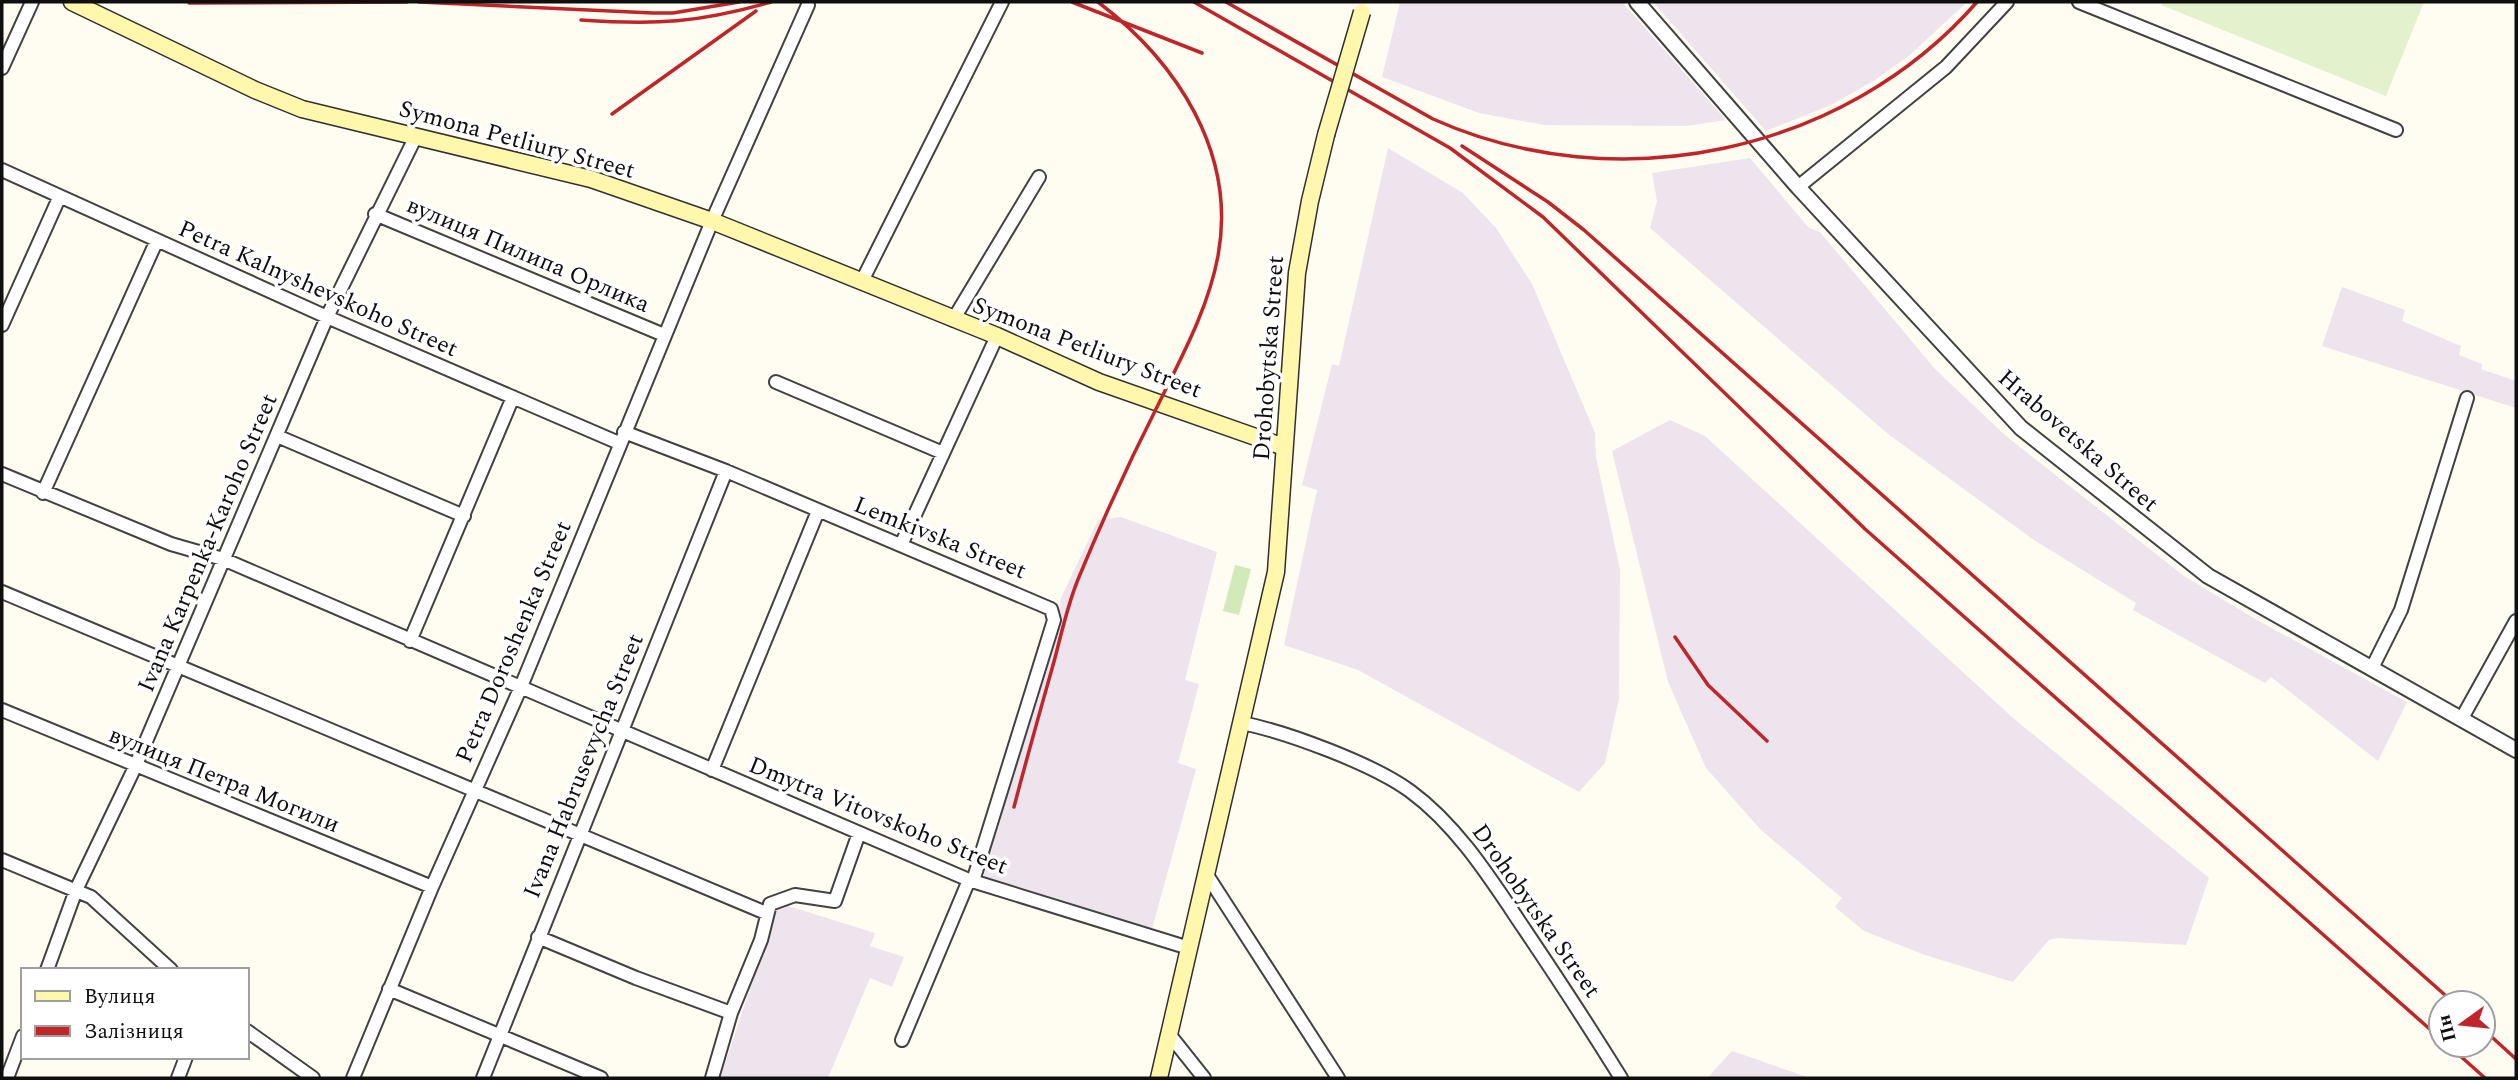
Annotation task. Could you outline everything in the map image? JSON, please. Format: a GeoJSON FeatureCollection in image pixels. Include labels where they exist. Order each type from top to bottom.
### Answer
{"type":"FeatureCollection","features":[{"type":"Feature","properties":{"kind":"main road","name":"Symona Petliury Street"},"geometry":{"type":"LineString","coordinates":[[72,2],[290,104],[591,180],[712,220],[997,336],[1099,382],[1284,447]]}},
{"type":"Feature","properties":{"kind":"main road","name":"Drohobytska Street"},"geometry":{"type":"LineString","coordinates":[[1159,1078],[1276,572],[1302,237],[1326,135],[1363,7]]}},
{"type":"Feature","properties":{"kind":"street"},"geometry":{"type":"LineString","coordinates":[[2,68],[32,2]]}},
{"type":"Feature","properties":{"kind":"street"},"geometry":{"type":"LineString","coordinates":[[862,281],[1002,2]]}},
{"type":"Feature","properties":{"kind":"street","name":"Hrabovetska Street"},"geometry":{"type":"LineString","coordinates":[[1637,2],[1798,187],[2021,428],[2208,576],[2516,750]]}},
{"type":"Feature","properties":{"kind":"street"},"geometry":{"type":"LineString","coordinates":[[1798,187],[1946,67],[2007,2]]}},
{"type":"Feature","properties":{"kind":"street"},"geometry":{"type":"LineString","coordinates":[[2079,2],[2396,130]]}},
{"type":"Feature","properties":{"kind":"street","name":"Petra Doroshenka Street"},"geometry":{"type":"LineString","coordinates":[[353,1078],[432,887],[520,689],[712,220],[808,5]]}},
{"type":"Feature","properties":{"kind":"street","name":"Ivana Karpenka-Karoho Street"},"geometry":{"type":"LineString","coordinates":[[48,968],[76,890],[135,766],[327,317],[416,136]]}},
{"type":"Feature","properties":{"kind":"street","name":"Petra Kalnyshevskoho Street"},"geometry":{"type":"LineString","coordinates":[[2,170],[327,317],[513,397],[621,438]]}},
{"type":"Feature","properties":{"kind":"street","name":"Symona Petliury Street"},"geometry":{"type":"LineString","coordinates":[[953,320],[1039,177]]}},
{"type":"Feature","properties":{"kind":"street"},"geometry":{"type":"LineString","coordinates":[[2,325],[60,198]]}},
{"type":"Feature","properties":{"kind":"street","name":"вулиця Пилипа Орлика"},"geometry":{"type":"LineString","coordinates":[[376,214],[664,335]]}},
{"type":"Feature","properties":{"kind":"street"},"geometry":{"type":"LineString","coordinates":[[43,493],[157,240]]}},
{"type":"Feature","properties":{"kind":"street"},"geometry":{"type":"LineString","coordinates":[[901,545],[997,336]]}},
{"type":"Feature","properties":{"kind":"street"},"geometry":{"type":"LineString","coordinates":[[776,382],[943,453]]}},
{"type":"Feature","properties":{"kind":"street"},"geometry":{"type":"LineString","coordinates":[[410,641],[513,397]]}},
{"type":"Feature","properties":{"kind":"street"},"geometry":{"type":"LineString","coordinates":[[2372,668],[2402,610],[2468,398]]}},
{"type":"Feature","properties":{"kind":"street"},"geometry":{"type":"LineString","coordinates":[[277,436],[464,516]]}},
{"type":"Feature","properties":{"kind":"street","name":"Lemkivska Street"},"geometry":{"type":"LineString","coordinates":[[621,438],[726,471],[1045,604],[1054,614],[971,881]]}},
{"type":"Feature","properties":{"kind":"street","name":"Ivana Habrusevycha Street"},"geometry":{"type":"LineString","coordinates":[[483,1078],[726,471]]}},
{"type":"Feature","properties":{"kind":"street","name":"Dmytra Vitovskoho Street"},"geometry":{"type":"LineString","coordinates":[[2,474],[171,544],[223,559],[620,733],[712,769],[971,881],[1189,948]]}},
{"type":"Feature","properties":{"kind":"street","name":"Lemkivska Street"},"geometry":{"type":"LineString","coordinates":[[766,639],[818,511]]}},
{"type":"Feature","properties":{"kind":"street"},"geometry":{"type":"LineString","coordinates":[[2,592],[766,913]]}},
{"type":"Feature","properties":{"kind":"street"},"geometry":{"type":"LineString","coordinates":[[2462,718],[2516,621]]}},
{"type":"Feature","properties":{"kind":"street","name":"Dmytra Vitovskoho Street"},"geometry":{"type":"LineString","coordinates":[[712,769],[766,639]]}},
{"type":"Feature","properties":{"kind":"street","name":"вулиця Петра Могили"},"geometry":{"type":"LineString","coordinates":[[2,710],[432,887]]}},
{"type":"Feature","properties":{"kind":"street","name":"Drohobytska Street"},"geometry":{"type":"LineString","coordinates":[[1242,723],[1266,728],[1379,772],[1410,791],[1435,813],[1483,867],[1621,1078]]}},
{"type":"Feature","properties":{"kind":"street"},"geometry":{"type":"LineString","coordinates":[[712,1078],[731,1013],[761,940],[770,904],[795,894],[835,901],[859,833]]}},
{"type":"Feature","properties":{"kind":"street"},"geometry":{"type":"LineString","coordinates":[[2,860],[91,897],[169,968]]}},
{"type":"Feature","properties":{"kind":"street"},"geometry":{"type":"LineString","coordinates":[[1207,875],[1338,1078]]}},
{"type":"Feature","properties":{"kind":"street"},"geometry":{"type":"LineString","coordinates":[[902,1040],[971,881]]}},
{"type":"Feature","properties":{"kind":"street"},"geometry":{"type":"LineString","coordinates":[[538,937],[636,978],[731,1013]]}},
{"type":"Feature","properties":{"kind":"street"},"geometry":{"type":"LineString","coordinates":[[389,989],[601,1078]]}},
{"type":"Feature","properties":{"kind":"street"},"geometry":{"type":"LineString","coordinates":[[248,1032],[313,1078]]}},
{"type":"Feature","properties":{"kind":"street"},"geometry":{"type":"LineString","coordinates":[[1169,1034],[1204,1078]]}},
{"type":"Feature","properties":{"kind":"street"},"geometry":{"type":"LineString","coordinates":[[8,1078],[21,1042]]}},
{"type":"Feature","properties":{"kind":"street"},"geometry":{"type":"LineString","coordinates":[[178,1078],[185,1059]]}},
{"type":"Feature","properties":{"kind":"shaded area"},"geometry":{"type":"Polygon","coordinates":[[[1400,2],[1622,2],[1726,120],[1686,126],[1544,125],[1479,113],[1382,77],[1400,2]]]}},
{"type":"Feature","properties":{"kind":"shaded area"},"geometry":{"type":"Polygon","coordinates":[[[1653,2],[1967,2],[1910,55],[1875,80],[1831,105],[1766,131],[1653,2]]]}},
{"type":"Feature","properties":{"kind":"shaded area"},"geometry":{"type":"Polygon","coordinates":[[[1388,148],[1463,193],[1496,228],[1532,284],[1595,433],[1596,457],[1620,570],[1619,698],[1605,763],[1579,792],[1358,670],[1284,645],[1317,490],[1302,485],[1332,364],[1339,366],[1388,148]]]}},
{"type":"Feature","properties":{"kind":"shaded area"},"geometry":{"type":"Polygon","coordinates":[[[1750,158],[1809,228],[1820,232],[1936,370],[2006,436],[2184,576],[2257,620],[2407,702],[2378,761],[2271,677],[2265,683],[2133,610],[2136,603],[2034,540],[1888,434],[1650,228],[1657,201],[1652,173],[1750,158]]]}},
{"type":"Feature","properties":{"kind":"shaded area"},"geometry":{"type":"Polygon","coordinates":[[[2342,287],[2405,310],[2402,321],[2461,346],[2459,355],[2482,364],[2481,369],[2516,381],[2516,408],[2322,346],[2342,287]]]}},
{"type":"Feature","properties":{"kind":"shaded area"},"geometry":{"type":"Polygon","coordinates":[[[1670,420],[1705,436],[2013,718],[2209,878],[2186,945],[2057,938],[2049,940],[2013,982],[1925,955],[1864,931],[1835,907],[1842,898],[1761,830],[1706,768],[1668,682],[1612,451],[1670,420]]]}},
{"type":"Feature","properties":{"kind":"shaded area"},"geometry":{"type":"Polygon","coordinates":[[[1121,517],[1217,552],[1185,680],[1199,684],[1178,763],[1196,769],[1152,929],[987,880],[981,869],[1058,621],[1061,598],[1098,520],[1121,517]]]}},
{"type":"Feature","properties":{"kind":"shaded area"},"geometry":{"type":"Polygon","coordinates":[[[779,903],[875,933],[870,946],[904,957],[892,987],[870,978],[828,1078],[720,1078],[779,903]]]}},
{"type":"Feature","properties":{"kind":"shaded area"},"geometry":{"type":"Polygon","coordinates":[[[1732,1051],[1810,1078],[1707,1078],[1732,1051]]]}},
{"type":"Feature","properties":{"kind":"green space"},"geometry":{"type":"Polygon","coordinates":[[[2163,2],[2424,2],[2386,96],[2161,5],[2163,2]]]}},
{"type":"Feature","properties":{"kind":"green space"},"geometry":{"type":"Polygon","coordinates":[[[1235,565],[1251,569],[1239,615],[1223,611],[1235,565]]]}},
{"type":"Feature","properties":{"kind":"railway"},"geometry":{"type":"LineString","coordinates":[[189,3],[407,2]]}},
{"type":"Feature","properties":{"kind":"railway"},"geometry":{"type":"LineString","coordinates":[[419,2],[653,13],[673,13],[739,2]]}},
{"type":"Feature","properties":{"kind":"railway"},"geometry":{"type":"LineString","coordinates":[[581,20],[677,21],[771,2]]}},
{"type":"Feature","properties":{"kind":"railway"},"geometry":{"type":"LineString","coordinates":[[1072,2],[1202,53]]}},
{"type":"Feature","properties":{"kind":"railway"},"geometry":{"type":"LineString","coordinates":[[1014,807],[1075,587],[1208,295],[1218,256],[1222,218],[1218,181],[1209,146],[1195,113],[1176,82],[1153,53],[1127,26],[1098,2]]}},
{"type":"Feature","properties":{"kind":"railway"},"geometry":{"type":"LineString","coordinates":[[1194,2],[1450,148],[1543,217],[1865,529],[2427,1027]]}},
{"type":"Feature","properties":{"kind":"railway"},"geometry":{"type":"LineString","coordinates":[[1226,2],[1433,119],[1503,144],[1576,157],[1650,158],[1724,148],[1795,127],[1862,96],[1923,54],[1977,2]]}},
{"type":"Feature","properties":{"kind":"railway"},"geometry":{"type":"LineString","coordinates":[[612,114],[756,11]]}},
{"type":"Feature","properties":{"kind":"railway"},"geometry":{"type":"LineString","coordinates":[[1462,146],[1548,202],[1584,230],[2438,989]]}},
{"type":"Feature","properties":{"kind":"railway"},"geometry":{"type":"LineString","coordinates":[[1675,637],[1708,685],[1767,741]]}},
{"type":"Feature","properties":{"kind":"railway"},"geometry":{"type":"LineString","coordinates":[[2497,1042],[2516,1059]]}},
{"type":"Feature","properties":{"kind":"railway"},"geometry":{"type":"LineString","coordinates":[[2464,1059],[2485,1078]]}}]}
